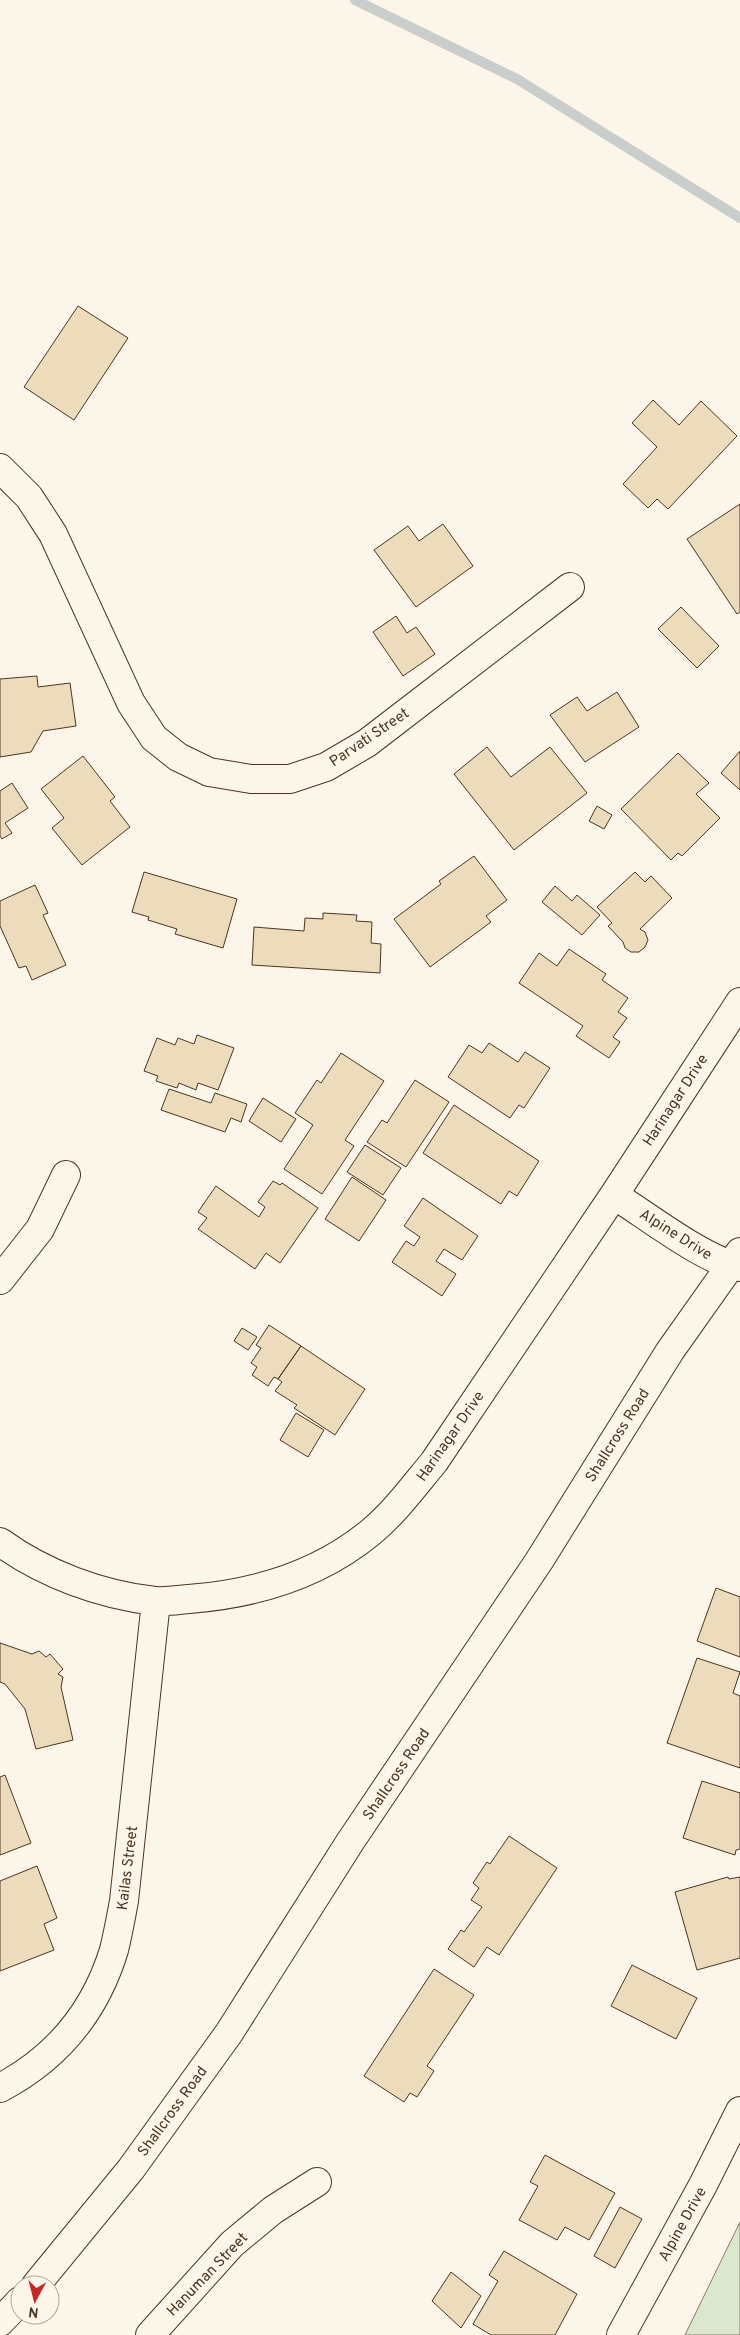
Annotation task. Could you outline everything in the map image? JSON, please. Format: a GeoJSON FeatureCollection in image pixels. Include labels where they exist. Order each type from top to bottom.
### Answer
{"type":"FeatureCollection","features":[{"type":"Feature","properties":{"kind":"street","name":"Parvati Street"},"geometry":{"type":"LineString","coordinates":[[0,468],[29,497],[53,534],[131,703],[154,738],[178,757],[209,772],[251,779],[290,779],[326,766],[367,743],[570,587]]}},
{"type":"Feature","properties":{"kind":"street","name":"Harinagar Drive"},"geometry":{"type":"LineString","coordinates":[[0,1542],[12,1551],[66,1579],[107,1592],[156,1601],[226,1596],[282,1582],[333,1558],[370,1532],[403,1500],[434,1462],[614,1195],[740,1002]]}},
{"type":"Feature","properties":{"kind":"street"},"geometry":{"type":"LineString","coordinates":[[0,1280],[40,1229],[66,1175]]}},
{"type":"Feature","properties":{"kind":"street","name":"Alpine Drive"},"geometry":{"type":"LineString","coordinates":[[614,1195],[705,1254],[737,1261]]}},
{"type":"Feature","properties":{"kind":"street","name":"Shallcross Road"},"geometry":{"type":"LineString","coordinates":[[44,2275],[131,2169],[229,2033],[350,1842],[539,1561],[670,1351],[737,1261]]}},
{"type":"Feature","properties":{"kind":"street","name":"Kailas Street"},"geometry":{"type":"LineString","coordinates":[[0,2088],[41,2063],[76,2027],[97,1991],[114,1950],[124,1901],[156,1601]]}},
{"type":"Feature","properties":{"kind":"street","name":"Alpine Drive"},"geometry":{"type":"LineString","coordinates":[[621,2335],[703,2185],[740,2111]]}},
{"type":"Feature","properties":{"kind":"street","name":"Hanuman Street"},"geometry":{"type":"LineString","coordinates":[[150,2335],[232,2244],[273,2210],[317,2182]]}},
{"type":"Feature","properties":{"kind":"street"},"geometry":{"type":"LineString","coordinates":[[0,2322],[10,2312]]}},
{"type":"Feature","properties":{"kind":"green space"},"geometry":{"type":"Polygon","coordinates":[[[740,2222],[740,2335],[685,2335],[740,2222]]]}},
{"type":"Feature","properties":{"kind":"building"},"geometry":{"type":"Polygon","coordinates":[[[78,306],[128,338],[74,420],[24,387],[78,306]]]}},
{"type":"Feature","properties":{"kind":"building"},"geometry":{"type":"Polygon","coordinates":[[[653,400],[679,425],[701,401],[737,436],[668,509],[657,499],[648,508],[623,484],[657,447],[632,423],[653,400]]]}},
{"type":"Feature","properties":{"kind":"building"},"geometry":{"type":"Polygon","coordinates":[[[740,504],[740,612],[737,614],[687,539],[740,504]]]}},
{"type":"Feature","properties":{"kind":"building"},"geometry":{"type":"Polygon","coordinates":[[[443,524],[473,566],[416,607],[374,550],[408,526],[419,541],[443,524]]]}},
{"type":"Feature","properties":{"kind":"building"},"geometry":{"type":"Polygon","coordinates":[[[681,607],[719,646],[697,668],[658,629],[681,607]]]}},
{"type":"Feature","properties":{"kind":"building"},"geometry":{"type":"Polygon","coordinates":[[[396,616],[407,633],[416,627],[435,654],[403,676],[373,632],[396,616]]]}},
{"type":"Feature","properties":{"kind":"building"},"geometry":{"type":"Polygon","coordinates":[[[37,676],[38,687],[70,683],[76,726],[43,731],[31,752],[0,757],[0,679],[37,676]]]}},
{"type":"Feature","properties":{"kind":"building"},"geometry":{"type":"Polygon","coordinates":[[[617,692],[639,727],[585,762],[550,715],[577,697],[587,711],[617,692]]]}},
{"type":"Feature","properties":{"kind":"building"},"geometry":{"type":"Polygon","coordinates":[[[487,747],[511,777],[550,747],[587,793],[514,850],[454,774],[487,747]]]}},
{"type":"Feature","properties":{"kind":"building"},"geometry":{"type":"Polygon","coordinates":[[[740,751],[740,790],[721,773],[740,751]]]}},
{"type":"Feature","properties":{"kind":"building"},"geometry":{"type":"Polygon","coordinates":[[[678,753],[709,783],[696,794],[720,818],[682,856],[678,853],[671,860],[621,809],[678,753]]]}},
{"type":"Feature","properties":{"kind":"building"},"geometry":{"type":"Polygon","coordinates":[[[83,756],[115,797],[110,801],[130,827],[82,865],[52,828],[64,818],[41,789],[83,756]]]}},
{"type":"Feature","properties":{"kind":"building"},"geometry":{"type":"Polygon","coordinates":[[[12,783],[28,808],[5,823],[12,833],[2,839],[0,836],[0,791],[12,783]]]}},
{"type":"Feature","properties":{"kind":"building"},"geometry":{"type":"Polygon","coordinates":[[[597,806],[612,815],[604,829],[589,821],[597,806]]]}},
{"type":"Feature","properties":{"kind":"building"},"geometry":{"type":"Polygon","coordinates":[[[474,856],[507,900],[486,916],[491,922],[430,967],[394,919],[441,884],[439,881],[474,856]]]}},
{"type":"Feature","properties":{"kind":"building"},"geometry":{"type":"Polygon","coordinates":[[[144,872],[237,899],[223,948],[175,934],[177,929],[148,920],[149,917],[132,912],[144,872]]]}},
{"type":"Feature","properties":{"kind":"building"},"geometry":{"type":"Polygon","coordinates":[[[635,872],[645,882],[651,876],[672,898],[640,929],[645,932],[648,940],[645,947],[639,952],[631,952],[625,948],[623,942],[608,926],[612,923],[597,907],[635,872]]]}},
{"type":"Feature","properties":{"kind":"building"},"geometry":{"type":"Polygon","coordinates":[[[35,885],[48,913],[43,915],[66,965],[32,980],[26,966],[19,968],[0,926],[0,901],[35,885]]]}},
{"type":"Feature","properties":{"kind":"building"},"geometry":{"type":"Polygon","coordinates":[[[555,886],[572,901],[577,895],[600,915],[582,935],[542,902],[555,886]]]}},
{"type":"Feature","properties":{"kind":"building"},"geometry":{"type":"Polygon","coordinates":[[[323,913],[357,915],[356,921],[372,922],[371,943],[381,944],[380,973],[252,965],[254,927],[304,931],[305,918],[323,919],[323,913]]]}},
{"type":"Feature","properties":{"kind":"building"},"geometry":{"type":"Polygon","coordinates":[[[569,949],[606,974],[602,980],[628,998],[618,1012],[627,1018],[613,1037],[620,1042],[609,1058],[576,1036],[583,1026],[519,983],[539,953],[557,966],[569,949]]]}},
{"type":"Feature","properties":{"kind":"building"},"geometry":{"type":"Polygon","coordinates":[[[197,1035],[234,1048],[218,1090],[198,1083],[196,1090],[179,1083],[177,1088],[156,1081],[158,1076],[144,1071],[157,1038],[175,1045],[178,1038],[194,1044],[197,1035]]]}},
{"type":"Feature","properties":{"kind":"building"},"geometry":{"type":"Polygon","coordinates":[[[489,1043],[518,1062],[525,1052],[550,1068],[524,1108],[519,1105],[510,1118],[448,1077],[469,1045],[482,1053],[489,1043]]]}},
{"type":"Feature","properties":{"kind":"building"},"geometry":{"type":"Polygon","coordinates":[[[341,1053],[384,1081],[345,1140],[354,1146],[322,1194],[284,1169],[313,1125],[295,1113],[317,1080],[321,1083],[341,1053]]]}},
{"type":"Feature","properties":{"kind":"building"},"geometry":{"type":"Polygon","coordinates":[[[415,1080],[449,1102],[406,1167],[367,1142],[382,1120],[387,1123],[415,1080]]]}},
{"type":"Feature","properties":{"kind":"building"},"geometry":{"type":"Polygon","coordinates":[[[169,1089],[211,1103],[215,1093],[247,1104],[241,1122],[231,1118],[225,1132],[161,1110],[169,1089]]]}},
{"type":"Feature","properties":{"kind":"building"},"geometry":{"type":"Polygon","coordinates":[[[263,1098],[296,1119],[281,1142],[249,1121],[263,1098]]]}},
{"type":"Feature","properties":{"kind":"building"},"geometry":{"type":"Polygon","coordinates":[[[454,1105],[539,1161],[517,1196],[509,1191],[501,1204],[423,1153],[454,1105]]]}},
{"type":"Feature","properties":{"kind":"building"},"geometry":{"type":"Polygon","coordinates":[[[365,1145],[401,1168],[383,1195],[347,1172],[365,1145]]]}},
{"type":"Feature","properties":{"kind":"building"},"geometry":{"type":"Polygon","coordinates":[[[352,1177],[386,1200],[359,1241],[325,1219],[352,1177]]]}},
{"type":"Feature","properties":{"kind":"building"},"geometry":{"type":"Polygon","coordinates":[[[273,1181],[280,1185],[282,1183],[318,1208],[280,1263],[266,1253],[255,1269],[198,1229],[207,1218],[198,1212],[216,1186],[259,1217],[265,1207],[258,1202],[273,1181]]]}},
{"type":"Feature","properties":{"kind":"building"},"geometry":{"type":"Polygon","coordinates":[[[423,1198],[478,1236],[462,1260],[444,1249],[436,1261],[456,1274],[442,1296],[392,1262],[406,1241],[414,1246],[420,1237],[404,1226],[423,1198]]]}},
{"type":"Feature","properties":{"kind":"building"},"geometry":{"type":"Polygon","coordinates":[[[269,1325],[301,1346],[278,1379],[274,1377],[268,1386],[252,1375],[257,1367],[251,1363],[261,1348],[256,1345],[269,1325]]]}},
{"type":"Feature","properties":{"kind":"building"},"geometry":{"type":"Polygon","coordinates":[[[242,1328],[257,1337],[248,1350],[234,1341],[242,1328]]]}},
{"type":"Feature","properties":{"kind":"building"},"geometry":{"type":"Polygon","coordinates":[[[301,1346],[365,1389],[335,1435],[294,1408],[297,1405],[275,1391],[282,1382],[278,1379],[301,1346]]]}},
{"type":"Feature","properties":{"kind":"building"},"geometry":{"type":"Polygon","coordinates":[[[296,1413],[324,1430],[308,1457],[280,1440],[296,1413]]]}},
{"type":"Feature","properties":{"kind":"building"},"geometry":{"type":"Polygon","coordinates":[[[716,1588],[740,1597],[740,1657],[697,1641],[716,1588]]]}},
{"type":"Feature","properties":{"kind":"building"},"geometry":{"type":"Polygon","coordinates":[[[0,1643],[32,1654],[39,1651],[46,1657],[50,1654],[63,1669],[58,1674],[63,1677],[61,1687],[73,1740],[36,1749],[25,1709],[5,1684],[0,1682],[0,1643]]]}},
{"type":"Feature","properties":{"kind":"building"},"geometry":{"type":"Polygon","coordinates":[[[697,1658],[740,1672],[733,1693],[740,1696],[740,1768],[667,1743],[697,1658]]]}},
{"type":"Feature","properties":{"kind":"building"},"geometry":{"type":"Polygon","coordinates":[[[5,1775],[31,1843],[0,1855],[0,1777],[5,1775]]]}},
{"type":"Feature","properties":{"kind":"building"},"geometry":{"type":"Polygon","coordinates":[[[702,1781],[740,1793],[740,1849],[736,1850],[735,1855],[683,1838],[702,1781]]]}},
{"type":"Feature","properties":{"kind":"building"},"geometry":{"type":"Polygon","coordinates":[[[509,1836],[557,1868],[499,1955],[487,1947],[474,1967],[448,1949],[461,1930],[464,1932],[482,1907],[471,1900],[479,1888],[473,1883],[487,1862],[490,1864],[509,1836]]]}},
{"type":"Feature","properties":{"kind":"building"},"geometry":{"type":"Polygon","coordinates":[[[37,1866],[57,1918],[44,1924],[54,1950],[0,1971],[0,1881],[37,1866]]]}},
{"type":"Feature","properties":{"kind":"building"},"geometry":{"type":"Polygon","coordinates":[[[728,1877],[729,1879],[740,1877],[740,1958],[697,1970],[675,1892],[728,1877]]]}},
{"type":"Feature","properties":{"kind":"building"},"geometry":{"type":"Polygon","coordinates":[[[632,1965],[697,1998],[676,2039],[611,2006],[632,1965]]]}},
{"type":"Feature","properties":{"kind":"building"},"geometry":{"type":"Polygon","coordinates":[[[434,1969],[474,1995],[427,2066],[434,2071],[417,2097],[410,2093],[404,2102],[364,2076],[434,1969]]]}},
{"type":"Feature","properties":{"kind":"building"},"geometry":{"type":"Polygon","coordinates":[[[545,2155],[615,2193],[589,2240],[565,2227],[557,2240],[519,2220],[538,2186],[530,2182],[545,2155]]]}},
{"type":"Feature","properties":{"kind":"building"},"geometry":{"type":"Polygon","coordinates":[[[620,2207],[642,2219],[615,2268],[594,2256],[620,2207]]]}},
{"type":"Feature","properties":{"kind":"building"},"geometry":{"type":"Polygon","coordinates":[[[504,2251],[577,2294],[555,2335],[491,2335],[473,2324],[498,2281],[489,2275],[504,2251]]]}},
{"type":"Feature","properties":{"kind":"building"},"geometry":{"type":"Polygon","coordinates":[[[451,2272],[481,2296],[461,2328],[432,2301],[451,2272]]]}},
{"type":"Feature","properties":{"kind":"waterway"},"geometry":{"type":"LineString","coordinates":[[355,0],[517,79],[740,218]]}}]}
